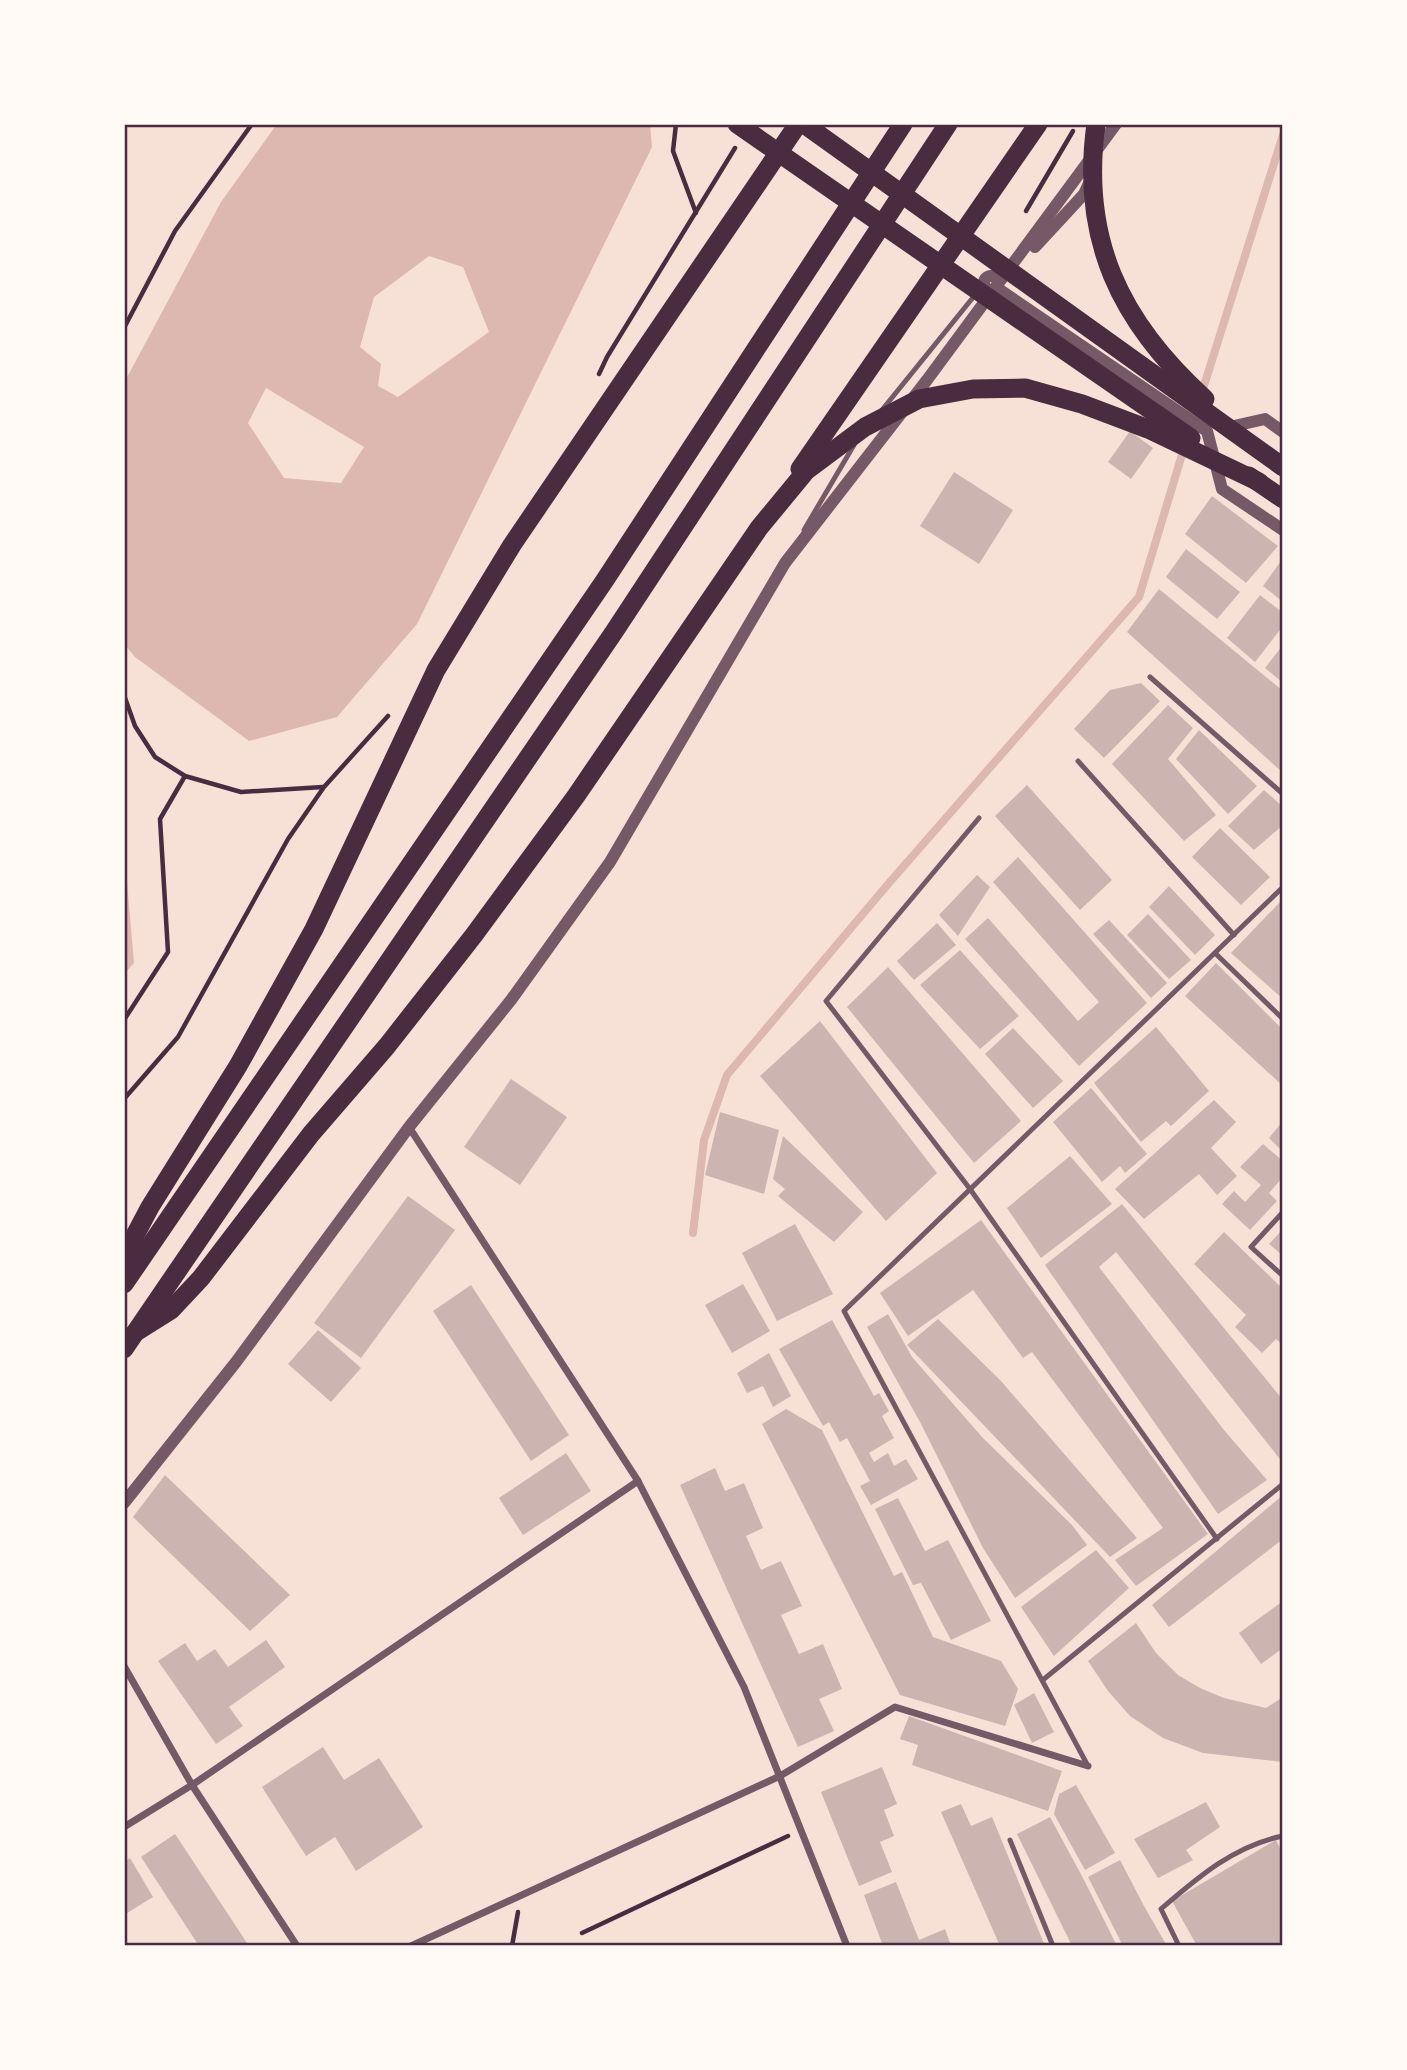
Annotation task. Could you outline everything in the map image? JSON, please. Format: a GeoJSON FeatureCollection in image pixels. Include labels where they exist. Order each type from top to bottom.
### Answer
{"type":"FeatureCollection","features":[{"type":"Feature","properties":{"kind":"highway"},"geometry":{"type":"LineString","coordinates":[[737,124],[1283,499]]}},
{"type":"Feature","properties":{"kind":"highway"},"geometry":{"type":"LineString","coordinates":[[124,1256],[150,1207],[238,1066],[314,929],[436,670],[512,545],[798,124]]}},
{"type":"Feature","properties":{"kind":"highway"},"geometry":{"type":"LineString","coordinates":[[804,124],[1278,464]]}},
{"type":"Feature","properties":{"kind":"highway"},"geometry":{"type":"LineString","coordinates":[[124,1284],[605,580],[903,124]]}},
{"type":"Feature","properties":{"kind":"highway"},"geometry":{"type":"LineString","coordinates":[[124,1349],[614,632],[948,124]]}},
{"type":"Feature","properties":{"kind":"highway"},"geometry":{"type":"LineString","coordinates":[[136,1332],[171,1310],[201,1278],[312,1134],[387,1046],[474,935],[576,796],[1038,124]]}},
{"type":"Feature","properties":{"kind":"highway"},"geometry":{"type":"LineString","coordinates":[[1096,124],[1091,162],[1094,217],[1103,257],[1132,315],[1179,376],[1278,464]]}},
{"type":"Feature","properties":{"kind":"highway"},"geometry":{"type":"LineString","coordinates":[[759,528],[806,471],[865,427],[919,399],[973,390],[1025,388],[1082,404],[1183,445],[1259,482]]}},
{"type":"Feature","properties":{"kind":"street"},"geometry":{"type":"LineString","coordinates":[[124,1503],[236,1362],[409,1127],[511,1000],[610,862],[785,563],[997,288],[1084,194],[1117,124]]}},
{"type":"Feature","properties":{"kind":"street"},"geometry":{"type":"LineString","coordinates":[[983,284],[990,291],[997,288]]}},
{"type":"Feature","properties":{"kind":"street"},"geometry":{"type":"LineString","coordinates":[[997,288],[1207,431],[1222,489],[1283,530]]}},
{"type":"Feature","properties":{"kind":"street"},"geometry":{"type":"LineString","coordinates":[[1207,431],[1265,419],[1283,432]]}},
{"type":"Feature","properties":{"kind":"street"},"geometry":{"type":"LineString","coordinates":[[409,1127],[638,1481],[744,1687],[847,1946]]}},
{"type":"Feature","properties":{"kind":"street"},"geometry":{"type":"LineString","coordinates":[[124,1827],[192,1785],[638,1481]]}},
{"type":"Feature","properties":{"kind":"street"},"geometry":{"type":"LineString","coordinates":[[124,1666],[192,1785],[297,1946]]}},
{"type":"Feature","properties":{"kind":"street"},"geometry":{"type":"LineString","coordinates":[[411,1946],[780,1776],[895,1707],[1088,1766]]}},
{"type":"Feature","properties":{"kind":"lane"},"geometry":{"type":"LineString","coordinates":[[785,563],[849,452],[983,284]]}},
{"type":"Feature","properties":{"kind":"lane"},"geometry":{"type":"LineString","coordinates":[[1150,677],[1283,794]]}},
{"type":"Feature","properties":{"kind":"lane"},"geometry":{"type":"LineString","coordinates":[[1078,761],[1234,935]]}},
{"type":"Feature","properties":{"kind":"lane"},"geometry":{"type":"LineString","coordinates":[[979,818],[826,1001],[970,1189],[1217,1539]]}},
{"type":"Feature","properties":{"kind":"lane"},"geometry":{"type":"LineString","coordinates":[[1088,1766],[1044,1679],[844,1311],[1283,887]]}},
{"type":"Feature","properties":{"kind":"lane"},"geometry":{"type":"LineString","coordinates":[[1215,953],[1283,1019]]}},
{"type":"Feature","properties":{"kind":"lane"},"geometry":{"type":"LineString","coordinates":[[1283,1212],[1251,1247],[1283,1276]]}},
{"type":"Feature","properties":{"kind":"lane"},"geometry":{"type":"LineString","coordinates":[[1044,1679],[1283,1484]]}},
{"type":"Feature","properties":{"kind":"lane"},"geometry":{"type":"LineString","coordinates":[[1179,1946],[1161,1909],[1202,1874],[1257,1841],[1283,1836]]}},
{"type":"Feature","properties":{"kind":"lane"},"geometry":{"type":"LineString","coordinates":[[1010,1840],[1053,1946]]}},
{"type":"Feature","properties":{"kind":"path"},"geometry":{"type":"LineString","coordinates":[[124,328],[175,231],[252,124]]}},
{"type":"Feature","properties":{"kind":"path"},"geometry":{"type":"LineString","coordinates":[[676,124],[673,150],[697,214]]}},
{"type":"Feature","properties":{"kind":"path"},"geometry":{"type":"LineString","coordinates":[[1022,218],[1077,124]]}},
{"type":"Feature","properties":{"kind":"path"},"geometry":{"type":"LineString","coordinates":[[124,695],[135,726],[155,757],[185,776],[241,792],[324,787]]}},
{"type":"Feature","properties":{"kind":"path"},"geometry":{"type":"LineString","coordinates":[[124,1020],[168,953],[160,818],[185,776]]}},
{"type":"Feature","properties":{"kind":"path"},"geometry":{"type":"LineString","coordinates":[[582,1933],[801,1829]]}},
{"type":"Feature","properties":{"kind":"path"},"geometry":{"type":"LineString","coordinates":[[512,1946],[521,1895]]}},
{"type":"Feature","properties":{"kind":"shaded area"},"geometry":{"type":"Polygon","coordinates":[[[277,124],[650,124],[652,147],[417,624],[337,717],[249,741],[135,657],[124,644],[124,383],[221,202],[277,124]],[[429,256],[374,297],[360,347],[381,364],[378,386],[398,397],[489,332],[463,267],[429,256]],[[266,388],[248,423],[284,478],[341,483],[364,447],[266,388]]]}},
{"type":"Feature","properties":{"kind":"shaded area"},"geometry":{"type":"Polygon","coordinates":[[[124,847],[134,963],[124,974],[124,847]]]}},
{"type":"Feature","properties":{"kind":"building"},"geometry":{"type":"Polygon","coordinates":[[[1130,431],[1153,448],[1131,479],[1108,462],[1130,431]]]}},
{"type":"Feature","properties":{"kind":"building"},"geometry":{"type":"Polygon","coordinates":[[[954,472],[1013,510],[979,564],[920,526],[954,472]]]}},
{"type":"Feature","properties":{"kind":"building"},"geometry":{"type":"Polygon","coordinates":[[[1212,496],[1278,546],[1246,583],[1185,534],[1212,496]]]}},
{"type":"Feature","properties":{"kind":"building"},"geometry":{"type":"Polygon","coordinates":[[[1186,549],[1240,592],[1217,619],[1166,577],[1186,549]]]}},
{"type":"Feature","properties":{"kind":"building"},"geometry":{"type":"Polygon","coordinates":[[[1283,558],[1283,602],[1263,586],[1283,558]]]}},
{"type":"Feature","properties":{"kind":"building"},"geometry":{"type":"Polygon","coordinates":[[[1159,589],[1283,691],[1283,773],[1127,632],[1159,589]]]}},
{"type":"Feature","properties":{"kind":"building"},"geometry":{"type":"Polygon","coordinates":[[[1260,595],[1283,613],[1283,626],[1255,662],[1227,638],[1260,595]]]}},
{"type":"Feature","properties":{"kind":"building"},"geometry":{"type":"Polygon","coordinates":[[[1283,645],[1283,683],[1265,668],[1283,645]]]}},
{"type":"Feature","properties":{"kind":"building"},"geometry":{"type":"Polygon","coordinates":[[[1141,683],[1160,701],[1104,758],[1074,729],[1110,690],[1141,683]]]}},
{"type":"Feature","properties":{"kind":"building"},"geometry":{"type":"Polygon","coordinates":[[[1168,705],[1193,728],[1168,759],[1216,815],[1184,841],[1112,764],[1168,705]]]}},
{"type":"Feature","properties":{"kind":"building"},"geometry":{"type":"Polygon","coordinates":[[[1199,730],[1257,786],[1228,814],[1176,759],[1199,730]]]}},
{"type":"Feature","properties":{"kind":"building"},"geometry":{"type":"Polygon","coordinates":[[[1027,785],[1112,880],[1080,910],[995,816],[1027,785]]]}},
{"type":"Feature","properties":{"kind":"building"},"geometry":{"type":"Polygon","coordinates":[[[1264,790],[1283,807],[1283,825],[1254,850],[1228,826],[1264,790]]]}},
{"type":"Feature","properties":{"kind":"building"},"geometry":{"type":"Polygon","coordinates":[[[1220,828],[1270,877],[1241,905],[1192,857],[1220,828]]]}},
{"type":"Feature","properties":{"kind":"building"},"geometry":{"type":"Polygon","coordinates":[[[1018,857],[1147,1003],[1079,1066],[965,939],[988,918],[1078,1021],[1099,1002],[993,882],[1018,857]]]}},
{"type":"Feature","properties":{"kind":"building"},"geometry":{"type":"Polygon","coordinates":[[[977,875],[990,887],[958,936],[939,915],[977,875]]]}},
{"type":"Feature","properties":{"kind":"building"},"geometry":{"type":"Polygon","coordinates":[[[1169,886],[1215,935],[1195,955],[1149,907],[1169,886]]]}},
{"type":"Feature","properties":{"kind":"building"},"geometry":{"type":"Polygon","coordinates":[[[1281,901],[1283,902],[1283,999],[1231,953],[1281,901]]]}},
{"type":"Feature","properties":{"kind":"building"},"geometry":{"type":"Polygon","coordinates":[[[1148,914],[1191,960],[1169,979],[1127,935],[1148,914]]]}},
{"type":"Feature","properties":{"kind":"building"},"geometry":{"type":"Polygon","coordinates":[[[1109,920],[1167,983],[1151,998],[1093,934],[1109,920]]]}},
{"type":"Feature","properties":{"kind":"building"},"geometry":{"type":"Polygon","coordinates":[[[937,923],[956,945],[914,980],[897,961],[937,923]]]}},
{"type":"Feature","properties":{"kind":"building"},"geometry":{"type":"Polygon","coordinates":[[[960,950],[1019,1016],[980,1049],[920,985],[960,950]]]}},
{"type":"Feature","properties":{"kind":"building"},"geometry":{"type":"Polygon","coordinates":[[[1216,963],[1283,1030],[1283,1086],[1185,996],[1216,963]]]}},
{"type":"Feature","properties":{"kind":"building"},"geometry":{"type":"Polygon","coordinates":[[[888,967],[1021,1121],[974,1163],[847,1007],[888,967]]]}},
{"type":"Feature","properties":{"kind":"building"},"geometry":{"type":"Polygon","coordinates":[[[820,1021],[937,1173],[886,1221],[760,1076],[820,1021]]]}},
{"type":"Feature","properties":{"kind":"building"},"geometry":{"type":"Polygon","coordinates":[[[1156,1027],[1209,1091],[1171,1126],[1166,1121],[1141,1142],[1094,1083],[1156,1027]]]}},
{"type":"Feature","properties":{"kind":"building"},"geometry":{"type":"Polygon","coordinates":[[[1013,1028],[1063,1081],[1033,1108],[985,1054],[1013,1028]]]}},
{"type":"Feature","properties":{"kind":"building"},"geometry":{"type":"Polygon","coordinates":[[[511,1079],[567,1117],[520,1185],[464,1147],[511,1079]]]}},
{"type":"Feature","properties":{"kind":"building"},"geometry":{"type":"Polygon","coordinates":[[[1091,1088],[1147,1154],[1125,1173],[1120,1166],[1102,1182],[1053,1122],[1091,1088]]]}},
{"type":"Feature","properties":{"kind":"building"},"geometry":{"type":"Polygon","coordinates":[[[1214,1100],[1236,1122],[1211,1148],[1237,1176],[1217,1195],[1199,1174],[1144,1219],[1115,1189],[1214,1100]]]}},
{"type":"Feature","properties":{"kind":"building"},"geometry":{"type":"Polygon","coordinates":[[[720,1112],[779,1130],[764,1194],[705,1175],[720,1112]]]}},
{"type":"Feature","properties":{"kind":"building"},"geometry":{"type":"Polygon","coordinates":[[[1283,1121],[1283,1152],[1269,1138],[1283,1121]]]}},
{"type":"Feature","properties":{"kind":"building"},"geometry":{"type":"Polygon","coordinates":[[[783,1136],[863,1212],[834,1242],[778,1196],[785,1189],[773,1179],[783,1136]]]}},
{"type":"Feature","properties":{"kind":"building"},"geometry":{"type":"Polygon","coordinates":[[[1263,1144],[1283,1161],[1283,1177],[1269,1193],[1277,1201],[1250,1230],[1222,1204],[1234,1191],[1245,1202],[1261,1185],[1240,1167],[1263,1144]]]}},
{"type":"Feature","properties":{"kind":"building"},"geometry":{"type":"Polygon","coordinates":[[[1070,1156],[1112,1204],[1041,1258],[1007,1208],[1070,1156]]]}},
{"type":"Feature","properties":{"kind":"building"},"geometry":{"type":"Polygon","coordinates":[[[408,1196],[455,1230],[361,1358],[314,1323],[408,1196]]]}},
{"type":"Feature","properties":{"kind":"building"},"geometry":{"type":"Polygon","coordinates":[[[1122,1204],[1283,1400],[1283,1463],[1116,1252],[1099,1267],[1224,1430],[1267,1480],[1218,1514],[1045,1265],[1122,1204]]]}},
{"type":"Feature","properties":{"kind":"building"},"geometry":{"type":"Polygon","coordinates":[[[981,1220],[1208,1534],[1136,1586],[1115,1560],[1163,1528],[1032,1352],[1023,1358],[973,1290],[908,1336],[880,1293],[981,1220]]]}},
{"type":"Feature","properties":{"kind":"building"},"geometry":{"type":"Polygon","coordinates":[[[795,1224],[833,1294],[777,1321],[742,1253],[795,1224]]]}},
{"type":"Feature","properties":{"kind":"building"},"geometry":{"type":"Polygon","coordinates":[[[1283,1229],[1283,1256],[1269,1244],[1283,1229]]]}},
{"type":"Feature","properties":{"kind":"building"},"geometry":{"type":"Polygon","coordinates":[[[1224,1232],[1283,1289],[1283,1345],[1276,1339],[1262,1353],[1235,1327],[1246,1315],[1194,1264],[1224,1232]]]}},
{"type":"Feature","properties":{"kind":"building"},"geometry":{"type":"Polygon","coordinates":[[[743,1284],[770,1331],[732,1353],[705,1305],[743,1284]]]}},
{"type":"Feature","properties":{"kind":"building"},"geometry":{"type":"Polygon","coordinates":[[[471,1285],[569,1435],[531,1461],[433,1311],[471,1285]]]}},
{"type":"Feature","properties":{"kind":"building"},"geometry":{"type":"Polygon","coordinates":[[[888,1314],[912,1357],[983,1438],[1072,1525],[1087,1545],[1015,1598],[983,1548],[920,1422],[867,1327],[888,1314]]]}},
{"type":"Feature","properties":{"kind":"building"},"geometry":{"type":"Polygon","coordinates":[[[938,1319],[1001,1381],[1137,1538],[1110,1557],[907,1345],[938,1319]]]}},
{"type":"Feature","properties":{"kind":"building"},"geometry":{"type":"Polygon","coordinates":[[[832,1320],[874,1396],[879,1393],[889,1411],[882,1416],[894,1438],[869,1453],[874,1462],[888,1453],[894,1466],[906,1459],[918,1479],[871,1505],[860,1486],[870,1481],[847,1438],[840,1442],[829,1422],[823,1426],[779,1349],[832,1320]]]}},
{"type":"Feature","properties":{"kind":"building"},"geometry":{"type":"Polygon","coordinates":[[[318,1330],[361,1368],[331,1402],[288,1364],[318,1330]]]}},
{"type":"Feature","properties":{"kind":"building"},"geometry":{"type":"Polygon","coordinates":[[[769,1353],[791,1396],[773,1407],[763,1386],[747,1393],[737,1373],[769,1353]]]}},
{"type":"Feature","properties":{"kind":"building"},"geometry":{"type":"Polygon","coordinates":[[[786,1409],[822,1430],[894,1576],[902,1572],[933,1637],[1001,1661],[1018,1689],[1005,1726],[900,1695],[762,1424],[786,1409]]]}},
{"type":"Feature","properties":{"kind":"building"},"geometry":{"type":"Polygon","coordinates":[[[566,1453],[591,1491],[523,1535],[499,1498],[566,1453]]]}},
{"type":"Feature","properties":{"kind":"building"},"geometry":{"type":"Polygon","coordinates":[[[715,1468],[725,1491],[744,1483],[763,1528],[746,1536],[761,1570],[781,1561],[802,1606],[781,1615],[799,1654],[823,1644],[842,1689],[819,1699],[834,1731],[798,1747],[680,1485],[715,1468]]]}},
{"type":"Feature","properties":{"kind":"building"},"geometry":{"type":"Polygon","coordinates":[[[165,1475],[290,1595],[250,1631],[133,1517],[165,1475]]]}},
{"type":"Feature","properties":{"kind":"building"},"geometry":{"type":"Polygon","coordinates":[[[1283,1495],[1283,1539],[1169,1627],[1152,1605],[1283,1495]]]}},
{"type":"Feature","properties":{"kind":"building"},"geometry":{"type":"Polygon","coordinates":[[[898,1498],[925,1551],[948,1540],[991,1621],[951,1640],[921,1583],[913,1585],[875,1509],[898,1498]]]}},
{"type":"Feature","properties":{"kind":"building"},"geometry":{"type":"Polygon","coordinates":[[[1096,1550],[1129,1588],[1054,1656],[1021,1607],[1096,1550]]]}},
{"type":"Feature","properties":{"kind":"building"},"geometry":{"type":"Polygon","coordinates":[[[1283,1601],[1283,1648],[1261,1664],[1239,1633],[1283,1601]]]}},
{"type":"Feature","properties":{"kind":"building"},"geometry":{"type":"Polygon","coordinates":[[[1136,1623],[1156,1653],[1178,1675],[1200,1688],[1224,1698],[1266,1708],[1283,1697],[1283,1762],[1203,1753],[1163,1738],[1130,1716],[1108,1691],[1088,1661],[1136,1623]]]}},
{"type":"Feature","properties":{"kind":"building"},"geometry":{"type":"Polygon","coordinates":[[[266,1640],[285,1667],[229,1707],[243,1726],[216,1744],[158,1661],[185,1643],[197,1661],[215,1649],[228,1667],[266,1640]]]}},
{"type":"Feature","properties":{"kind":"building"},"geometry":{"type":"Polygon","coordinates":[[[1034,1693],[1054,1732],[1032,1743],[1014,1705],[1034,1693]]]}},
{"type":"Feature","properties":{"kind":"building"},"geometry":{"type":"Polygon","coordinates":[[[909,1716],[1062,1771],[1048,1811],[912,1765],[918,1745],[900,1739],[909,1716]]]}},
{"type":"Feature","properties":{"kind":"building"},"geometry":{"type":"Polygon","coordinates":[[[323,1747],[344,1780],[379,1758],[423,1827],[356,1871],[335,1837],[306,1856],[262,1787],[323,1747]]]}},
{"type":"Feature","properties":{"kind":"building"},"geometry":{"type":"Polygon","coordinates":[[[882,1767],[897,1804],[884,1810],[894,1836],[880,1842],[892,1872],[859,1886],[821,1792],[882,1767]]]}},
{"type":"Feature","properties":{"kind":"building"},"geometry":{"type":"Polygon","coordinates":[[[1076,1785],[1115,1853],[1085,1870],[1054,1814],[1059,1794],[1076,1785]]]}},
{"type":"Feature","properties":{"kind":"building"},"geometry":{"type":"Polygon","coordinates":[[[1206,1802],[1220,1827],[1186,1850],[1193,1860],[1158,1878],[1134,1839],[1206,1802]]]}},
{"type":"Feature","properties":{"kind":"building"},"geometry":{"type":"Polygon","coordinates":[[[961,1804],[971,1826],[992,1817],[1045,1946],[1000,1946],[941,1812],[961,1804]]]}},
{"type":"Feature","properties":{"kind":"building"},"geometry":{"type":"Polygon","coordinates":[[[1050,1817],[1117,1946],[1072,1946],[1017,1834],[1050,1817]]]}},
{"type":"Feature","properties":{"kind":"building"},"geometry":{"type":"Polygon","coordinates":[[[175,1834],[249,1946],[199,1946],[141,1857],[175,1834]]]}},
{"type":"Feature","properties":{"kind":"building"},"geometry":{"type":"Polygon","coordinates":[[[1276,1840],[1283,1854],[1283,1946],[1197,1946],[1172,1901],[1276,1840]]]}},
{"type":"Feature","properties":{"kind":"building"},"geometry":{"type":"Polygon","coordinates":[[[130,1858],[153,1897],[124,1915],[124,1862],[130,1858]]]}},
{"type":"Feature","properties":{"kind":"building"},"geometry":{"type":"Polygon","coordinates":[[[1120,1860],[1167,1946],[1123,1946],[1088,1877],[1120,1860]]]}},
{"type":"Feature","properties":{"kind":"building"},"geometry":{"type":"Polygon","coordinates":[[[896,1882],[919,1940],[945,1929],[951,1946],[883,1946],[864,1895],[896,1882]]]}},
{"type":"Feature","properties":{"kind":"waterway"},"geometry":{"type":"LineString","coordinates":[[1202,392],[1283,135]]}},
{"type":"Feature","properties":{"kind":"waterway"},"geometry":{"type":"LineString","coordinates":[[693,1233],[704,1140],[727,1075],[889,883],[1139,597],[1184,448]]}}]}
